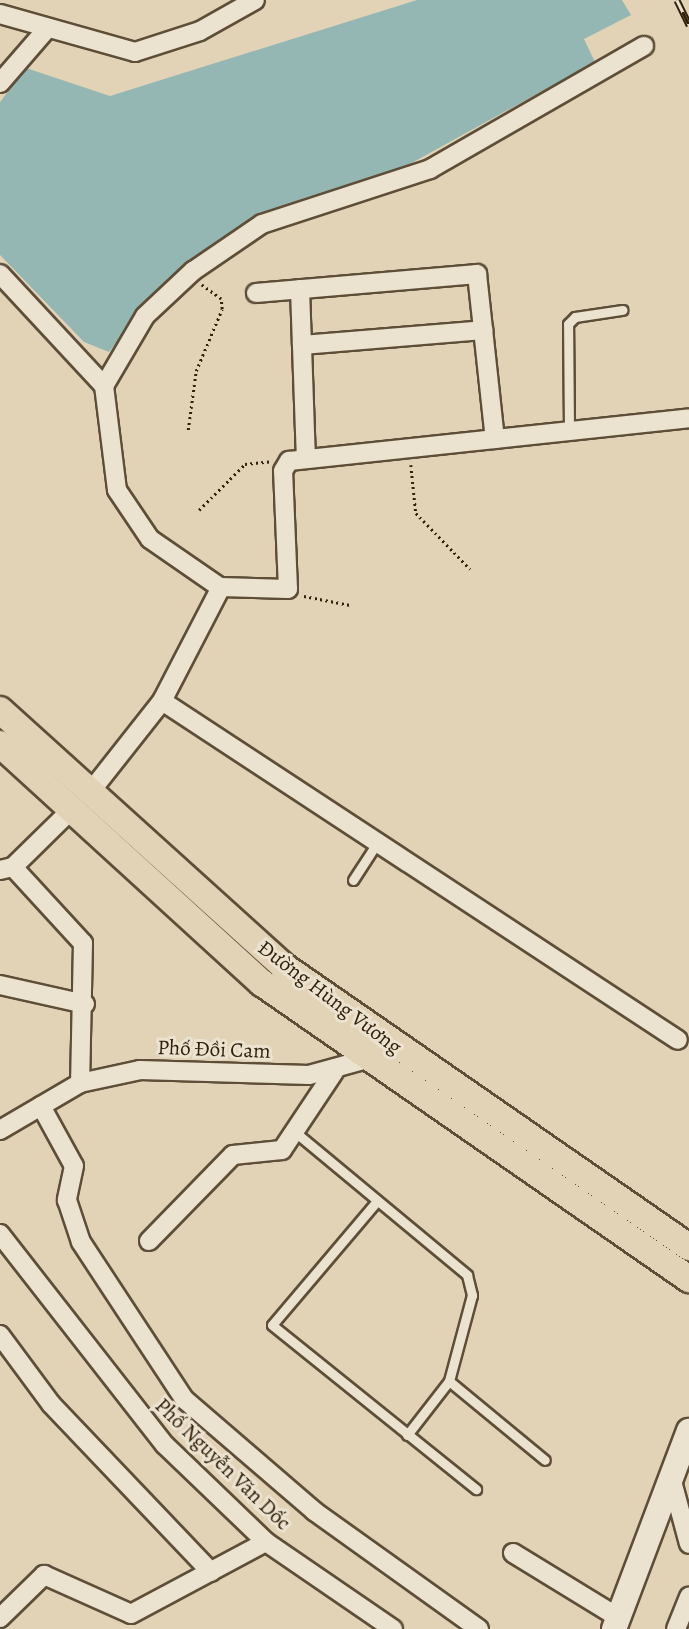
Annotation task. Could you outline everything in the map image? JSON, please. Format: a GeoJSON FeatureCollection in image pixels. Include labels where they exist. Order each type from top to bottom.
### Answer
{"type":"FeatureCollection","features":[{"type":"Feature","properties":{"kind":"main road","name":"Đường Hùng Vương"},"geometry":{"type":"LineString","coordinates":[[0,710],[82,800],[262,983],[369,1060],[689,1279]]}},
{"type":"Feature","properties":{"kind":"main road","name":"Đường Hùng Vương"},"geometry":{"type":"LineString","coordinates":[[0,744],[82,800],[283,966],[394,1047],[689,1247]]}},
{"type":"Feature","properties":{"kind":"street"},"geometry":{"type":"LineString","coordinates":[[0,14],[45,31],[135,52],[174,42],[232,5],[255,0]]}},
{"type":"Feature","properties":{"kind":"street"},"geometry":{"type":"LineString","coordinates":[[0,83],[45,31]]}},
{"type":"Feature","properties":{"kind":"street"},"geometry":{"type":"LineString","coordinates":[[644,46],[430,169],[262,224],[187,276],[145,316],[104,386],[111,469],[129,514],[176,561],[221,588],[288,589],[284,466],[306,458],[689,418]]}},
{"type":"Feature","properties":{"kind":"street"},"geometry":{"type":"LineString","coordinates":[[256,293],[472,272],[481,279],[483,330],[495,439]]}},
{"type":"Feature","properties":{"kind":"street"},"geometry":{"type":"LineString","coordinates":[[0,274],[104,386]]}},
{"type":"Feature","properties":{"kind":"street"},"geometry":{"type":"LineString","coordinates":[[300,289],[306,458]]}},
{"type":"Feature","properties":{"kind":"street"},"geometry":{"type":"LineString","coordinates":[[302,345],[483,330]]}},
{"type":"Feature","properties":{"kind":"street"},"geometry":{"type":"LineString","coordinates":[[80,1083],[85,1004],[83,943],[6,868],[82,800],[162,701],[221,588]]}},
{"type":"Feature","properties":{"kind":"street"},"geometry":{"type":"LineString","coordinates":[[162,701],[678,1040]]}},
{"type":"Feature","properties":{"kind":"street"},"geometry":{"type":"LineString","coordinates":[[0,985],[85,1004]]}},
{"type":"Feature","properties":{"kind":"street","name":"Phố Đồi Cam"},"geometry":{"type":"LineString","coordinates":[[0,1130],[80,1083],[167,1068],[334,1072],[369,1060],[394,1047]]}},
{"type":"Feature","properties":{"kind":"street"},"geometry":{"type":"LineString","coordinates":[[149,1241],[233,1155],[244,1149],[272,1156],[295,1132],[334,1072]]}},
{"type":"Feature","properties":{"kind":"street"},"geometry":{"type":"LineString","coordinates":[[41,1106],[74,1166],[67,1200],[81,1242],[184,1399],[314,1511],[479,1629]]}},
{"type":"Feature","properties":{"kind":"street","name":"Phố Nguyễn Văn Dốc"},"geometry":{"type":"LineString","coordinates":[[0,1234],[94,1348],[139,1416],[266,1542],[393,1629]]}},
{"type":"Feature","properties":{"kind":"street"},"geometry":{"type":"LineString","coordinates":[[0,1335],[51,1404],[211,1572]]}},
{"type":"Feature","properties":{"kind":"street"},"geometry":{"type":"LineString","coordinates":[[513,1553],[617,1623],[689,1431]]}},
{"type":"Feature","properties":{"kind":"street"},"geometry":{"type":"LineString","coordinates":[[672,1481],[689,1544]]}},
{"type":"Feature","properties":{"kind":"street"},"geometry":{"type":"LineString","coordinates":[[0,1618],[44,1575],[130,1621],[266,1542]]}},
{"type":"Feature","properties":{"kind":"street"},"geometry":{"type":"LineString","coordinates":[[676,1629],[689,1597]]}},
{"type":"Feature","properties":{"kind":"lane"},"geometry":{"type":"LineString","coordinates":[[569,430],[568,324],[575,317],[622,310]]}},
{"type":"Feature","properties":{"kind":"lane"},"geometry":{"type":"LineString","coordinates":[[353,880],[377,843]]}},
{"type":"Feature","properties":{"kind":"lane"},"geometry":{"type":"LineString","coordinates":[[295,1132],[474,1286],[449,1381],[407,1434]]}},
{"type":"Feature","properties":{"kind":"lane"},"geometry":{"type":"LineString","coordinates":[[377,1201],[272,1325],[476,1489]]}},
{"type":"Feature","properties":{"kind":"lane"},"geometry":{"type":"LineString","coordinates":[[449,1381],[545,1460]]}},
{"type":"Feature","properties":{"kind":"path"},"geometry":{"type":"LineString","coordinates":[[187,276],[214,292],[222,309],[196,371],[188,430]]}},
{"type":"Feature","properties":{"kind":"path"},"geometry":{"type":"LineString","coordinates":[[412,448],[416,513],[470,569]]}},
{"type":"Feature","properties":{"kind":"path"},"geometry":{"type":"LineString","coordinates":[[199,510],[245,464],[260,460],[284,466]]}},
{"type":"Feature","properties":{"kind":"path"},"geometry":{"type":"LineString","coordinates":[[288,589],[350,605]]}},
{"type":"Feature","properties":{"kind":"water"},"geometry":{"type":"Polygon","coordinates":[[[417,0],[622,0],[631,15],[584,39],[595,62],[379,181],[304,198],[214,244],[165,282],[109,352],[84,342],[0,255],[0,102],[26,68],[110,96],[417,0]]]}},
{"type":"Feature","properties":{"kind":"railway"},"geometry":{"type":"LineString","coordinates":[[677,0],[689,25]]}}]}
